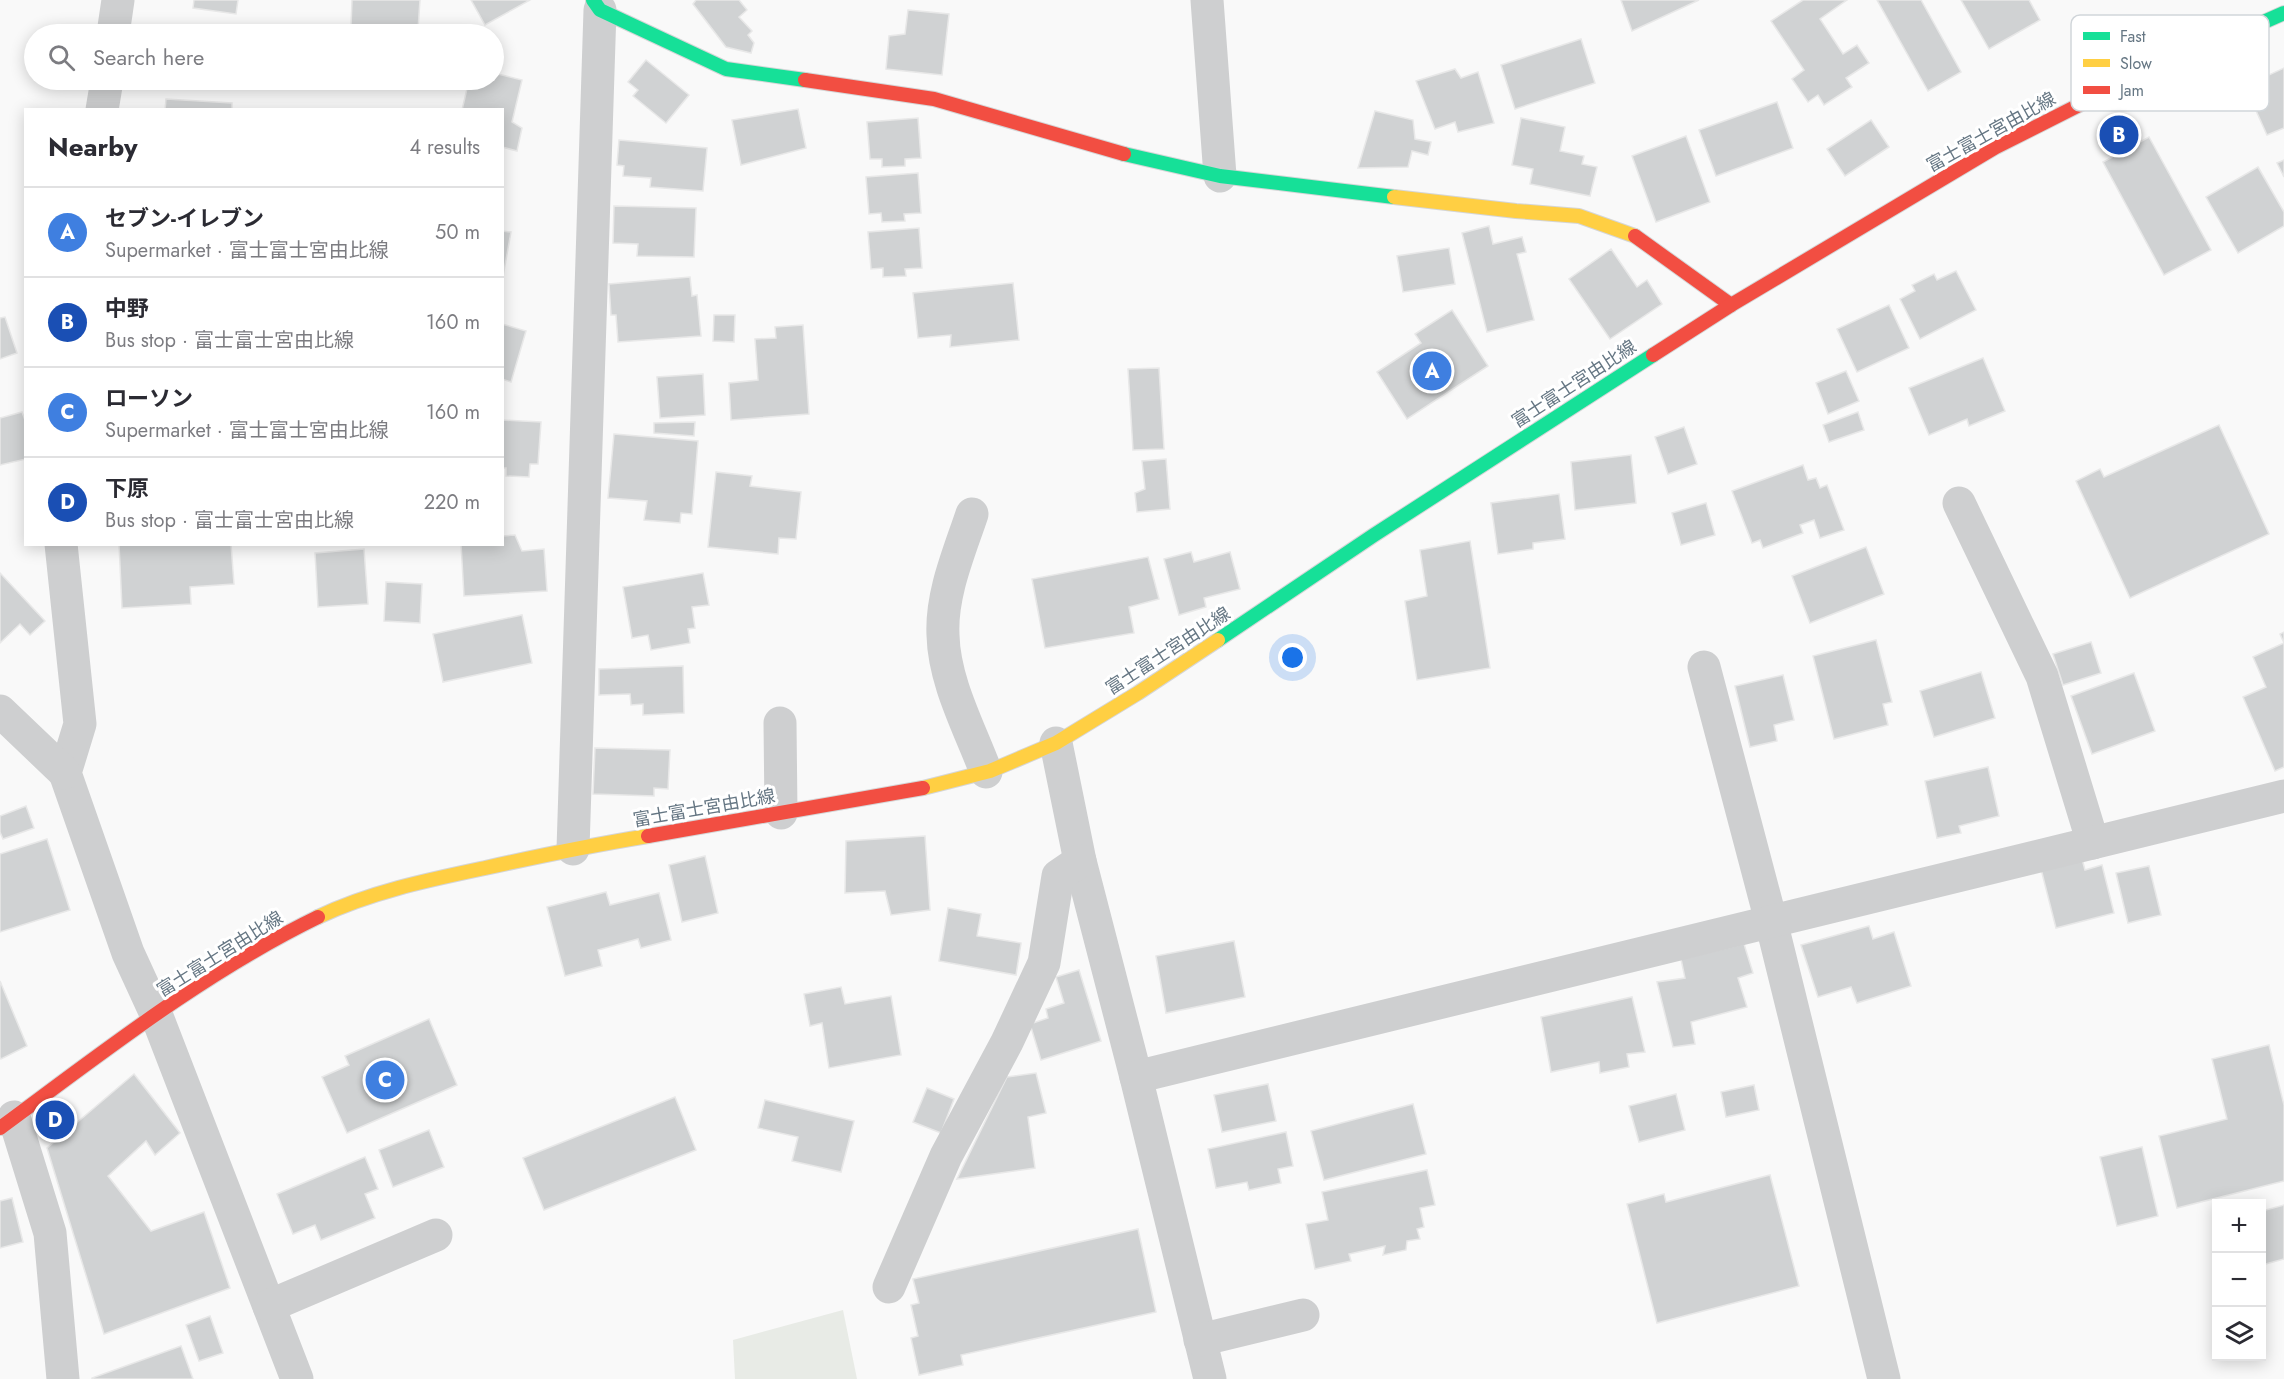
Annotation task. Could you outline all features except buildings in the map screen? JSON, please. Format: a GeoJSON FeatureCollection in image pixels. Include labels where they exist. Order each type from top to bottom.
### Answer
{"type":"FeatureCollection","features":[{"type":"Feature","properties":{"kind":"main road"},"geometry":{"type":"LineString","coordinates":[[597,5],[726,69],[934,99],[1129,156],[1220,176],[1516,211],[1579,216],[1630,233],[1731,305]]}},
{"type":"Feature","properties":{"kind":"main road","name":"富士富士宮由比線"},"geometry":{"type":"LineString","coordinates":[[2269,20],[2284,13]]}},
{"type":"Feature","properties":{"kind":"main road","name":"富士富士宮由比線"},"geometry":{"type":"LineString","coordinates":[[7,1123],[156,1014],[269,941],[348,903],[441,877],[573,849],[925,788],[986,772],[1056,743],[1138,693],[1374,535],[1731,305],[1996,147],[2071,109]]}},
{"type":"Feature","properties":{"kind":"street"},"geometry":{"type":"LineString","coordinates":[[114,24],[118,0]]}},
{"type":"Feature","properties":{"kind":"street"},"geometry":{"type":"LineString","coordinates":[[1207,0],[1220,176]]}},
{"type":"Feature","properties":{"kind":"street"},"geometry":{"type":"LineString","coordinates":[[573,849],[597,5]]}},
{"type":"Feature","properties":{"kind":"street"},"geometry":{"type":"LineString","coordinates":[[102,108],[105,90]]}},
{"type":"Feature","properties":{"kind":"street"},"geometry":{"type":"LineString","coordinates":[[1959,503],[2042,676],[2093,843]]}},
{"type":"Feature","properties":{"kind":"street"},"geometry":{"type":"LineString","coordinates":[[972,514],[946,595],[943,636],[949,676],[986,772]]}},
{"type":"Feature","properties":{"kind":"street"},"geometry":{"type":"LineString","coordinates":[[61,546],[80,724],[65,773]]}},
{"type":"Feature","properties":{"kind":"street"},"geometry":{"type":"LineString","coordinates":[[1704,668],[1771,921],[1884,1379]]}},
{"type":"Feature","properties":{"kind":"street"},"geometry":{"type":"LineString","coordinates":[[0,711],[65,773],[128,952],[156,1014],[297,1379]]}},
{"type":"Feature","properties":{"kind":"street"},"geometry":{"type":"LineString","coordinates":[[780,723],[782,813]]}},
{"type":"Feature","properties":{"kind":"street"},"geometry":{"type":"LineString","coordinates":[[1056,743],[1080,861],[1210,1379]]}},
{"type":"Feature","properties":{"kind":"street"},"geometry":{"type":"LineString","coordinates":[[1136,1077],[2284,796]]}},
{"type":"Feature","properties":{"kind":"street"},"geometry":{"type":"LineString","coordinates":[[890,1287],[946,1156],[1007,1042],[1044,963],[1058,876],[1080,861]]}},
{"type":"Feature","properties":{"kind":"street"},"geometry":{"type":"LineString","coordinates":[[7,1123],[50,1233],[63,1379]]}},
{"type":"Feature","properties":{"kind":"street"},"geometry":{"type":"LineString","coordinates":[[269,1306],[436,1234]]}},
{"type":"Feature","properties":{"kind":"street"},"geometry":{"type":"LineString","coordinates":[[1200,1340],[1303,1316]]}},
{"type":"Feature","properties":{"kind":"shaded area"},"geometry":{"type":"Polygon","coordinates":[[[843,1310],[857,1379],[735,1379],[733,1340],[843,1310]]]}},
{"type":"Feature","properties":{"kind":"traffic: fast"},"geometry":{"type":"LineString","coordinates":[[593,0],[600,10],[726,69],[805,80]]}},
{"type":"Feature","properties":{"kind":"traffic: fast"},"geometry":{"type":"LineString","coordinates":[[2269,20],[2284,13]]}},
{"type":"Feature","properties":{"kind":"traffic: fast"},"geometry":{"type":"LineString","coordinates":[[1124,154],[1220,176],[1394,197]]}},
{"type":"Feature","properties":{"kind":"traffic: fast"},"geometry":{"type":"LineString","coordinates":[[1218,640],[1374,535],[1653,355]]}},
{"type":"Feature","properties":{"kind":"traffic: slow"},"geometry":{"type":"LineString","coordinates":[[1394,197],[1579,216],[1635,236]]}},
{"type":"Feature","properties":{"kind":"traffic: slow"},"geometry":{"type":"LineString","coordinates":[[923,788],[990,771],[1056,743],[1138,693],[1218,640]]}},
{"type":"Feature","properties":{"kind":"traffic: slow"},"geometry":{"type":"LineString","coordinates":[[318,917],[358,900],[421,882],[648,836]]}},
{"type":"Feature","properties":{"kind":"traffic: jam"},"geometry":{"type":"LineString","coordinates":[[805,80],[934,99],[1124,154]]}},
{"type":"Feature","properties":{"kind":"traffic: jam"},"geometry":{"type":"LineString","coordinates":[[1653,355],[1731,305],[1996,147],[2071,109]]}},
{"type":"Feature","properties":{"kind":"traffic: jam"},"geometry":{"type":"LineString","coordinates":[[1635,236],[1731,305]]}},
{"type":"Feature","properties":{"kind":"traffic: jam"},"geometry":{"type":"LineString","coordinates":[[648,836],[923,788]]}},
{"type":"Feature","properties":{"kind":"traffic: jam"},"geometry":{"type":"LineString","coordinates":[[0,1128],[154,1015],[234,963],[318,917]]}},
{"type":"Feature","properties":{"kind":"place","name":"中野"},"geometry":{"type":"Point","coordinates":[2119,135]}},
{"type":"Feature","properties":{"kind":"place","name":"セブン-イレブン"},"geometry":{"type":"Point","coordinates":[1432,371]}},
{"type":"Feature","properties":{"kind":"place","name":"ローソン"},"geometry":{"type":"Point","coordinates":[385,1080]}},
{"type":"Feature","properties":{"kind":"place","name":"下原"},"geometry":{"type":"Point","coordinates":[55,1120]}}]}
